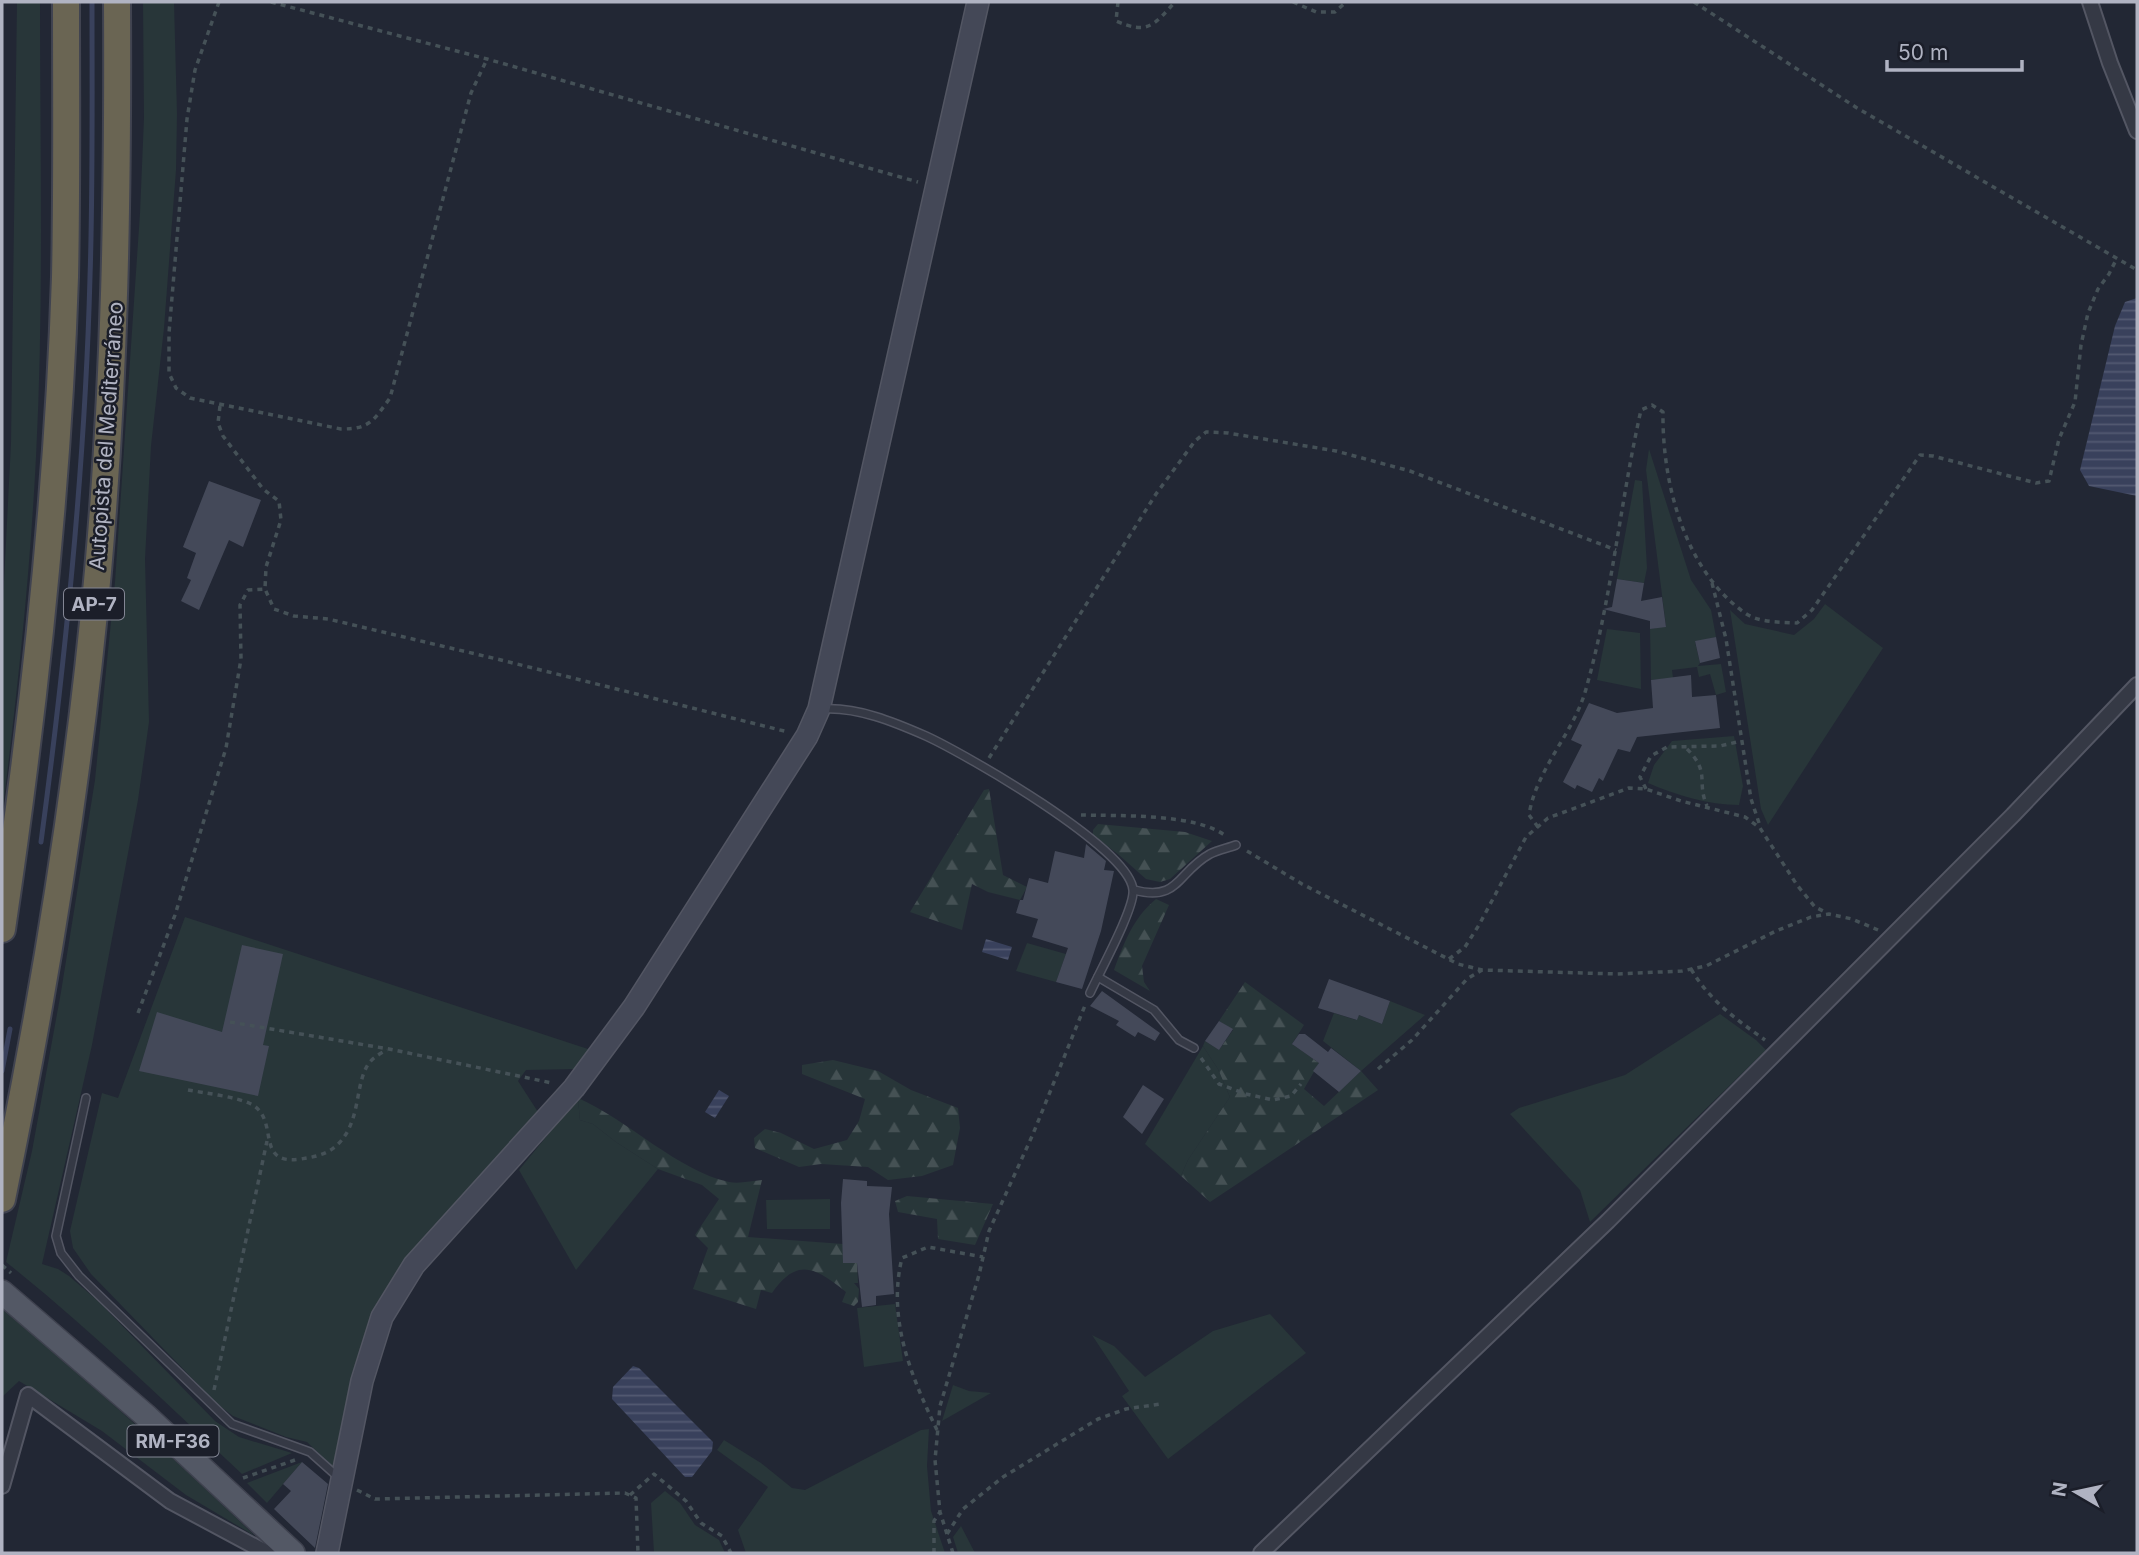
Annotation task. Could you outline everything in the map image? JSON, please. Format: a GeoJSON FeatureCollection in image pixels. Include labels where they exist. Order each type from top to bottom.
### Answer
{"type":"FeatureCollection","features":[{"type":"Feature","properties":{"kind":"highway"},"geometry":{"type":"LineString","coordinates":[[53,2],[53,480]]}},
{"type":"Feature","properties":{"kind":"highway","name":"AP-7"},"geometry":{"type":"LineString","coordinates":[[2,929],[28,744],[46,578],[53,480],[65,278],[66,2]]}},
{"type":"Feature","properties":{"kind":"highway","name":"Autopista del Mediterráneo"},"geometry":{"type":"LineString","coordinates":[[2,1199],[51,943],[78,750],[98,569],[116,279],[117,2]]}},
{"type":"Feature","properties":{"kind":"highway"},"geometry":{"type":"LineString","coordinates":[[116,279],[124,2]]}},
{"type":"Feature","properties":{"kind":"main road"},"geometry":{"type":"LineString","coordinates":[[327,1553],[362,1381],[382,1317],[414,1265],[574,1088],[656,973],[807,736],[819,709],[978,2]]}},
{"type":"Feature","properties":{"kind":"main road","name":"RM-F36"},"geometry":{"type":"LineString","coordinates":[[2,1292],[145,1415],[293,1553]]}},
{"type":"Feature","properties":{"kind":"street"},"geometry":{"type":"LineString","coordinates":[[2090,2],[2137,131]]}},
{"type":"Feature","properties":{"kind":"street"},"geometry":{"type":"LineString","coordinates":[[1261,1553],[1608,1221],[2013,815],[2137,685]]}},
{"type":"Feature","properties":{"kind":"street"},"geometry":{"type":"LineString","coordinates":[[2,1486],[28,1395],[170,1501],[267,1553]]}},
{"type":"Feature","properties":{"kind":"lane"},"geometry":{"type":"LineString","coordinates":[[819,709],[841,708],[873,716],[925,736],[984,766],[1048,808],[1118,860],[1134,890],[1118,936],[1090,993]]}},
{"type":"Feature","properties":{"kind":"lane"},"geometry":{"type":"LineString","coordinates":[[1134,890],[1161,893],[1176,885],[1210,854],[1236,845]]}},
{"type":"Feature","properties":{"kind":"lane"},"geometry":{"type":"LineString","coordinates":[[1098,977],[1154,1010],[1179,1040],[1194,1048]]}},
{"type":"Feature","properties":{"kind":"lane"},"geometry":{"type":"LineString","coordinates":[[86,1098],[56,1236],[61,1253],[79,1276],[232,1424],[310,1452],[341,1480]]}},
{"type":"Feature","properties":{"kind":"path"},"geometry":{"type":"LineString","coordinates":[[219,2],[195,70],[187,119],[169,334],[169,373],[176,388],[190,398],[220,406],[341,429],[361,429],[377,417],[390,398],[471,93],[487,59]]}},
{"type":"Feature","properties":{"kind":"path"},"geometry":{"type":"LineString","coordinates":[[271,2],[487,59],[937,187]]}},
{"type":"Feature","properties":{"kind":"path"},"geometry":{"type":"LineString","coordinates":[[1118,2],[1116,21],[1133,29],[1154,25],[1175,2]]}},
{"type":"Feature","properties":{"kind":"path"},"geometry":{"type":"LineString","coordinates":[[1293,2],[1316,12],[1335,12],[1346,2]]}},
{"type":"Feature","properties":{"kind":"path"},"geometry":{"type":"LineString","coordinates":[[1694,2],[1857,108],[2137,270]]}},
{"type":"Feature","properties":{"kind":"path"},"geometry":{"type":"LineString","coordinates":[[1711,581],[1746,614],[1772,622],[1797,623],[1812,610],[1920,455],[2036,483],[2049,481],[2059,439],[2076,402],[2081,345],[2088,313],[2098,289],[2117,258]]}},
{"type":"Feature","properties":{"kind":"path"},"geometry":{"type":"LineString","coordinates":[[1538,827],[1529,815],[1532,796],[1567,734],[1586,691],[1617,550],[1641,410],[1653,405],[1663,412],[1663,438],[1674,501],[1691,545],[1711,581],[1726,639],[1751,799],[1760,828],[1815,907],[1893,935]]}},
{"type":"Feature","properties":{"kind":"path"},"geometry":{"type":"LineString","coordinates":[[220,406],[218,423],[223,436],[263,489],[279,501],[281,520],[266,567],[265,589],[274,609],[294,616],[328,619],[807,736]]}},
{"type":"Feature","properties":{"kind":"path"},"geometry":{"type":"LineString","coordinates":[[984,766],[1156,494],[1195,440],[1206,432],[1336,451],[1410,471],[1617,550]]}},
{"type":"Feature","properties":{"kind":"path"},"geometry":{"type":"LineString","coordinates":[[138,1013],[175,915],[226,748],[241,659],[240,605],[248,590],[265,589]]}},
{"type":"Feature","properties":{"kind":"path"},"geometry":{"type":"LineString","coordinates":[[1646,789],[1640,777],[1651,756],[1667,747],[1687,749],[1742,741]]}},
{"type":"Feature","properties":{"kind":"path"},"geometry":{"type":"LineString","coordinates":[[1687,749],[1698,759],[1704,778],[1701,793],[1707,806]]}},
{"type":"Feature","properties":{"kind":"path"},"geometry":{"type":"LineString","coordinates":[[1449,960],[1465,947],[1479,925],[1527,837],[1548,818],[1629,788],[1646,789],[1745,817],[1760,828]]}},
{"type":"Feature","properties":{"kind":"path"},"geometry":{"type":"LineString","coordinates":[[1048,808],[1079,815],[1177,820],[1203,825],[1223,833],[1236,845],[1313,889],[1449,960],[1482,970],[1617,974],[1691,969],[1706,966],[1776,931],[1811,917],[1829,914]]}},
{"type":"Feature","properties":{"kind":"path"},"geometry":{"type":"LineString","coordinates":[[1691,969],[1713,999],[1778,1050]]}},
{"type":"Feature","properties":{"kind":"path"},"geometry":{"type":"LineString","coordinates":[[1378,1069],[1412,1040],[1467,979],[1482,970]]}},
{"type":"Feature","properties":{"kind":"path"},"geometry":{"type":"LineString","coordinates":[[953,1553],[940,1512],[935,1460],[940,1406],[989,1231],[1033,1134],[1090,993]]}},
{"type":"Feature","properties":{"kind":"path"},"geometry":{"type":"LineString","coordinates":[[230,1022],[389,1049],[574,1088]]}},
{"type":"Feature","properties":{"kind":"path"},"geometry":{"type":"LineString","coordinates":[[1194,1048],[1219,1084],[1246,1094],[1273,1100],[1291,1096],[1301,1084]]}},
{"type":"Feature","properties":{"kind":"path"},"geometry":{"type":"LineString","coordinates":[[188,1090],[250,1104],[261,1112],[267,1124],[270,1149],[278,1157],[295,1160],[317,1157],[336,1146],[355,1115],[369,1062],[389,1049]]}},
{"type":"Feature","properties":{"kind":"path"},"geometry":{"type":"LineString","coordinates":[[211,1406],[268,1139]]}},
{"type":"Feature","properties":{"kind":"path"},"geometry":{"type":"LineString","coordinates":[[938,1431],[904,1350],[898,1312],[898,1276],[902,1258],[928,1247],[983,1256]]}},
{"type":"Feature","properties":{"kind":"path"},"geometry":{"type":"LineString","coordinates":[[947,1534],[963,1509],[1003,1477],[1086,1426],[1126,1409],[1160,1404]]}},
{"type":"Feature","properties":{"kind":"path"},"geometry":{"type":"LineString","coordinates":[[240,1479],[301,1458]]}},
{"type":"Feature","properties":{"kind":"path"},"geometry":{"type":"LineString","coordinates":[[631,1495],[654,1474],[686,1501],[701,1523],[722,1536],[731,1553]]}},
{"type":"Feature","properties":{"kind":"path"},"geometry":{"type":"LineString","coordinates":[[341,1480],[375,1499],[625,1493],[636,1498],[638,1553]]}},
{"type":"Feature","properties":{"kind":"path"},"geometry":{"type":"LineString","coordinates":[[934,1553],[934,1521],[940,1512]]}},
{"type":"Feature","properties":{"kind":"green space"},"geometry":{"type":"Polygon","coordinates":[[[17,2],[40,2],[40,343],[30,546],[2,815],[2,621],[11,443],[17,2]]]}},
{"type":"Feature","properties":{"kind":"green space"},"geometry":{"type":"Polygon","coordinates":[[[143,2],[174,2],[177,114],[176,170],[164,328],[151,446],[145,559],[149,722],[138,800],[92,1045],[42,1264],[69,1276],[98,1301],[215,1421],[239,1437],[292,1453],[242,1474],[97,1339],[6,1262],[32,1151],[95,780],[115,582],[140,213],[144,118],[143,2]]]}},
{"type":"Feature","properties":{"kind":"green space"},"geometry":{"type":"Polygon","coordinates":[[[1649,449],[1691,580],[1711,610],[1716,637],[1695,642],[1700,663],[1698,666],[1721,664],[1726,692],[1716,695],[1710,674],[1699,677],[1697,667],[1672,670],[1673,678],[1651,680],[1650,629],[1666,626],[1646,470],[1649,449]]]}},
{"type":"Feature","properties":{"kind":"green space"},"geometry":{"type":"Polygon","coordinates":[[[1635,480],[1642,481],[1647,568],[1644,583],[1617,579],[1635,480]]]}},
{"type":"Feature","properties":{"kind":"green space"},"geometry":{"type":"Polygon","coordinates":[[[1825,604],[1883,648],[1768,825],[1761,809],[1730,610],[1745,624],[1794,635],[1814,619],[1825,604]]]}},
{"type":"Feature","properties":{"kind":"green space"},"geometry":{"type":"Polygon","coordinates":[[[1607,629],[1640,633],[1641,689],[1597,680],[1607,629]]]}},
{"type":"Feature","properties":{"kind":"green space"},"geometry":{"type":"Polygon","coordinates":[[[1734,736],[1743,786],[1739,805],[1692,799],[1648,783],[1654,765],[1672,741],[1734,736]]]}},
{"type":"Feature","properties":{"kind":"green space"},"geometry":{"type":"Polygon","coordinates":[[[989,789],[1003,875],[1027,887],[1020,900],[988,892],[972,884],[962,930],[910,912],[984,790],[989,789]]]}},
{"type":"Feature","properties":{"kind":"green space"},"geometry":{"type":"Polygon","coordinates":[[[1098,824],[1185,832],[1212,841],[1170,879],[1160,882],[1146,879],[1093,835],[1098,824]]]}},
{"type":"Feature","properties":{"kind":"green space"},"geometry":{"type":"Polygon","coordinates":[[[1156,899],[1169,905],[1142,966],[1144,982],[1150,991],[1114,970],[1135,923],[1156,899]]]}},
{"type":"Feature","properties":{"kind":"green space"},"geometry":{"type":"Polygon","coordinates":[[[185,917],[591,1050],[578,1069],[526,1070],[518,1081],[538,1112],[404,1262],[388,1285],[366,1335],[358,1361],[336,1470],[307,1442],[286,1437],[233,1416],[216,1403],[91,1274],[73,1248],[70,1231],[102,1093],[118,1098],[185,917]]]}},
{"type":"Feature","properties":{"kind":"green space"},"geometry":{"type":"Polygon","coordinates":[[[1027,943],[1066,954],[1056,982],[1016,971],[1027,943]]]}},
{"type":"Feature","properties":{"kind":"green space"},"geometry":{"type":"Polygon","coordinates":[[[1245,982],[1304,1025],[1292,1044],[1319,1063],[1304,1089],[1324,1106],[1361,1071],[1378,1090],[1210,1202],[1181,1176],[1188,1160],[1230,1097],[1218,1069],[1203,1046],[1205,1041],[1219,1050],[1233,1030],[1219,1021],[1245,982]]]}},
{"type":"Feature","properties":{"kind":"green space"},"geometry":{"type":"Polygon","coordinates":[[[1390,1001],[1425,1015],[1361,1071],[1323,1041],[1334,1013],[1356,1020],[1359,1015],[1382,1024],[1390,1001]]]}},
{"type":"Feature","properties":{"kind":"green space"},"geometry":{"type":"Polygon","coordinates":[[[1720,1014],[1766,1050],[1590,1222],[1580,1190],[1510,1114],[1519,1108],[1625,1075],[1720,1014]]]}},
{"type":"Feature","properties":{"kind":"green space"},"geometry":{"type":"Polygon","coordinates":[[[1203,1046],[1218,1069],[1230,1097],[1188,1160],[1181,1176],[1145,1144],[1203,1046]]]}},
{"type":"Feature","properties":{"kind":"green space"},"geometry":{"type":"Polygon","coordinates":[[[833,1060],[878,1071],[911,1090],[958,1108],[960,1128],[953,1165],[922,1176],[888,1180],[868,1167],[821,1164],[799,1167],[755,1148],[754,1138],[765,1129],[781,1133],[814,1149],[847,1140],[859,1121],[865,1099],[802,1074],[802,1065],[833,1060]]]}},
{"type":"Feature","properties":{"kind":"green space"},"geometry":{"type":"Polygon","coordinates":[[[578,1098],[580,1120],[593,1124],[658,1169],[576,1270],[519,1170],[578,1098]]]}},
{"type":"Feature","properties":{"kind":"green space"},"geometry":{"type":"Polygon","coordinates":[[[578,1098],[597,1107],[672,1156],[710,1176],[733,1183],[762,1180],[748,1237],[843,1244],[843,1263],[857,1263],[858,1283],[854,1283],[859,1289],[858,1302],[854,1306],[842,1302],[846,1292],[825,1277],[807,1270],[790,1274],[772,1293],[761,1290],[756,1309],[693,1289],[708,1248],[695,1235],[719,1199],[702,1185],[658,1169],[593,1124],[580,1120],[578,1098]]]}},
{"type":"Feature","properties":{"kind":"green space"},"geometry":{"type":"Polygon","coordinates":[[[907,1196],[993,1204],[975,1245],[938,1239],[937,1219],[898,1212],[895,1201],[907,1196]]]}},
{"type":"Feature","properties":{"kind":"green space"},"geometry":{"type":"Polygon","coordinates":[[[830,1199],[830,1229],[767,1229],[766,1200],[830,1199]]]}},
{"type":"Feature","properties":{"kind":"green space"},"geometry":{"type":"Polygon","coordinates":[[[895,1304],[903,1361],[864,1367],[857,1308],[895,1304]]]}},
{"type":"Feature","properties":{"kind":"green space"},"geometry":{"type":"Polygon","coordinates":[[[2,1309],[131,1420],[255,1536],[186,1495],[102,1431],[19,1381],[2,1397],[2,1309]]]}},
{"type":"Feature","properties":{"kind":"green space"},"geometry":{"type":"Polygon","coordinates":[[[1270,1314],[1306,1353],[1168,1459],[1122,1396],[1129,1391],[1092,1335],[1114,1346],[1145,1377],[1213,1331],[1270,1314]]]}},
{"type":"Feature","properties":{"kind":"green space"},"geometry":{"type":"Polygon","coordinates":[[[953,1385],[969,1391],[991,1393],[942,1421],[953,1385]]]}},
{"type":"Feature","properties":{"kind":"green space"},"geometry":{"type":"Polygon","coordinates":[[[929,1429],[927,1466],[931,1511],[945,1553],[746,1553],[738,1530],[768,1487],[717,1450],[724,1440],[761,1463],[792,1488],[805,1490],[921,1430],[929,1429]]]}},
{"type":"Feature","properties":{"kind":"green space"},"geometry":{"type":"Polygon","coordinates":[[[302,1462],[267,1503],[247,1483],[302,1462]]]}},
{"type":"Feature","properties":{"kind":"green space"},"geometry":{"type":"Polygon","coordinates":[[[665,1491],[680,1503],[695,1525],[719,1540],[725,1553],[654,1553],[651,1503],[665,1491]]]}},
{"type":"Feature","properties":{"kind":"green space"},"geometry":{"type":"Polygon","coordinates":[[[961,1526],[975,1553],[958,1553],[953,1537],[961,1526]]]}},
{"type":"Feature","properties":{"kind":"water"},"geometry":{"type":"Polygon","coordinates":[[[2137,298],[2137,496],[2089,486],[2080,470],[2115,326],[2125,302],[2137,298]]]}},
{"type":"Feature","properties":{"kind":"water"},"geometry":{"type":"Polygon","coordinates":[[[986,939],[1012,947],[1008,960],[982,952],[986,939]]]}},
{"type":"Feature","properties":{"kind":"water"},"geometry":{"type":"Polygon","coordinates":[[[719,1090],[729,1096],[715,1118],[705,1112],[719,1090]]]}},
{"type":"Feature","properties":{"kind":"water"},"geometry":{"type":"Polygon","coordinates":[[[633,1366],[639,1368],[713,1442],[712,1451],[692,1477],[685,1477],[612,1399],[613,1387],[633,1366]]]}},
{"type":"Feature","properties":{"kind":"building"},"geometry":{"type":"Polygon","coordinates":[[[209,481],[261,500],[243,547],[229,540],[199,610],[181,601],[191,580],[187,578],[196,553],[183,547],[209,481]]]}},
{"type":"Feature","properties":{"kind":"building"},"geometry":{"type":"Polygon","coordinates":[[[1617,579],[1644,583],[1641,601],[1662,597],[1666,627],[1650,629],[1650,621],[1603,609],[1612,607],[1617,579]]]}},
{"type":"Feature","properties":{"kind":"building"},"geometry":{"type":"Polygon","coordinates":[[[1716,637],[1720,658],[1700,663],[1695,641],[1716,637]]]}},
{"type":"Feature","properties":{"kind":"building"},"geometry":{"type":"Polygon","coordinates":[[[1691,675],[1692,697],[1716,695],[1720,728],[1637,737],[1630,752],[1618,749],[1603,781],[1599,778],[1592,792],[1577,785],[1575,789],[1563,782],[1582,745],[1571,740],[1589,703],[1617,713],[1653,708],[1651,680],[1691,675]]]}},
{"type":"Feature","properties":{"kind":"building"},"geometry":{"type":"Polygon","coordinates":[[[1086,844],[1106,861],[1104,870],[1114,871],[1101,931],[1082,989],[1056,982],[1068,948],[1032,937],[1038,919],[1016,913],[1029,878],[1048,883],[1055,851],[1084,858],[1086,844]]]}},
{"type":"Feature","properties":{"kind":"building"},"geometry":{"type":"Polygon","coordinates":[[[242,945],[283,954],[263,1045],[269,1046],[258,1096],[139,1071],[157,1012],[222,1032],[242,945]]]}},
{"type":"Feature","properties":{"kind":"building"},"geometry":{"type":"Polygon","coordinates":[[[1329,979],[1390,1001],[1382,1024],[1359,1015],[1357,1020],[1318,1008],[1329,979]]]}},
{"type":"Feature","properties":{"kind":"building"},"geometry":{"type":"Polygon","coordinates":[[[1102,991],[1160,1033],[1155,1041],[1138,1032],[1135,1037],[1116,1025],[1119,1021],[1090,1006],[1102,991]]]}},
{"type":"Feature","properties":{"kind":"building"},"geometry":{"type":"Polygon","coordinates":[[[1219,1021],[1233,1029],[1219,1050],[1205,1041],[1219,1021]]]}},
{"type":"Feature","properties":{"kind":"building"},"geometry":{"type":"Polygon","coordinates":[[[1299,1034],[1305,1034],[1328,1052],[1331,1048],[1361,1071],[1339,1092],[1313,1071],[1319,1063],[1292,1044],[1299,1034]]]}},
{"type":"Feature","properties":{"kind":"building"},"geometry":{"type":"Polygon","coordinates":[[[1143,1085],[1164,1099],[1142,1134],[1123,1117],[1143,1085]]]}},
{"type":"Feature","properties":{"kind":"building"},"geometry":{"type":"Polygon","coordinates":[[[843,1179],[867,1181],[867,1186],[892,1187],[889,1214],[894,1294],[876,1296],[876,1305],[862,1307],[857,1263],[843,1263],[843,1179]]]}},
{"type":"Feature","properties":{"kind":"building"},"geometry":{"type":"Polygon","coordinates":[[[302,1462],[328,1484],[315,1548],[274,1509],[291,1491],[283,1484],[302,1462]]]}},
{"type":"Feature","properties":{"kind":"waterway"},"geometry":{"type":"LineString","coordinates":[[41,842],[66,631],[84,419],[91,243],[92,2]]}},
{"type":"Feature","properties":{"kind":"waterway"},"geometry":{"type":"LineString","coordinates":[[2,1071],[10,1029]]}}]}
